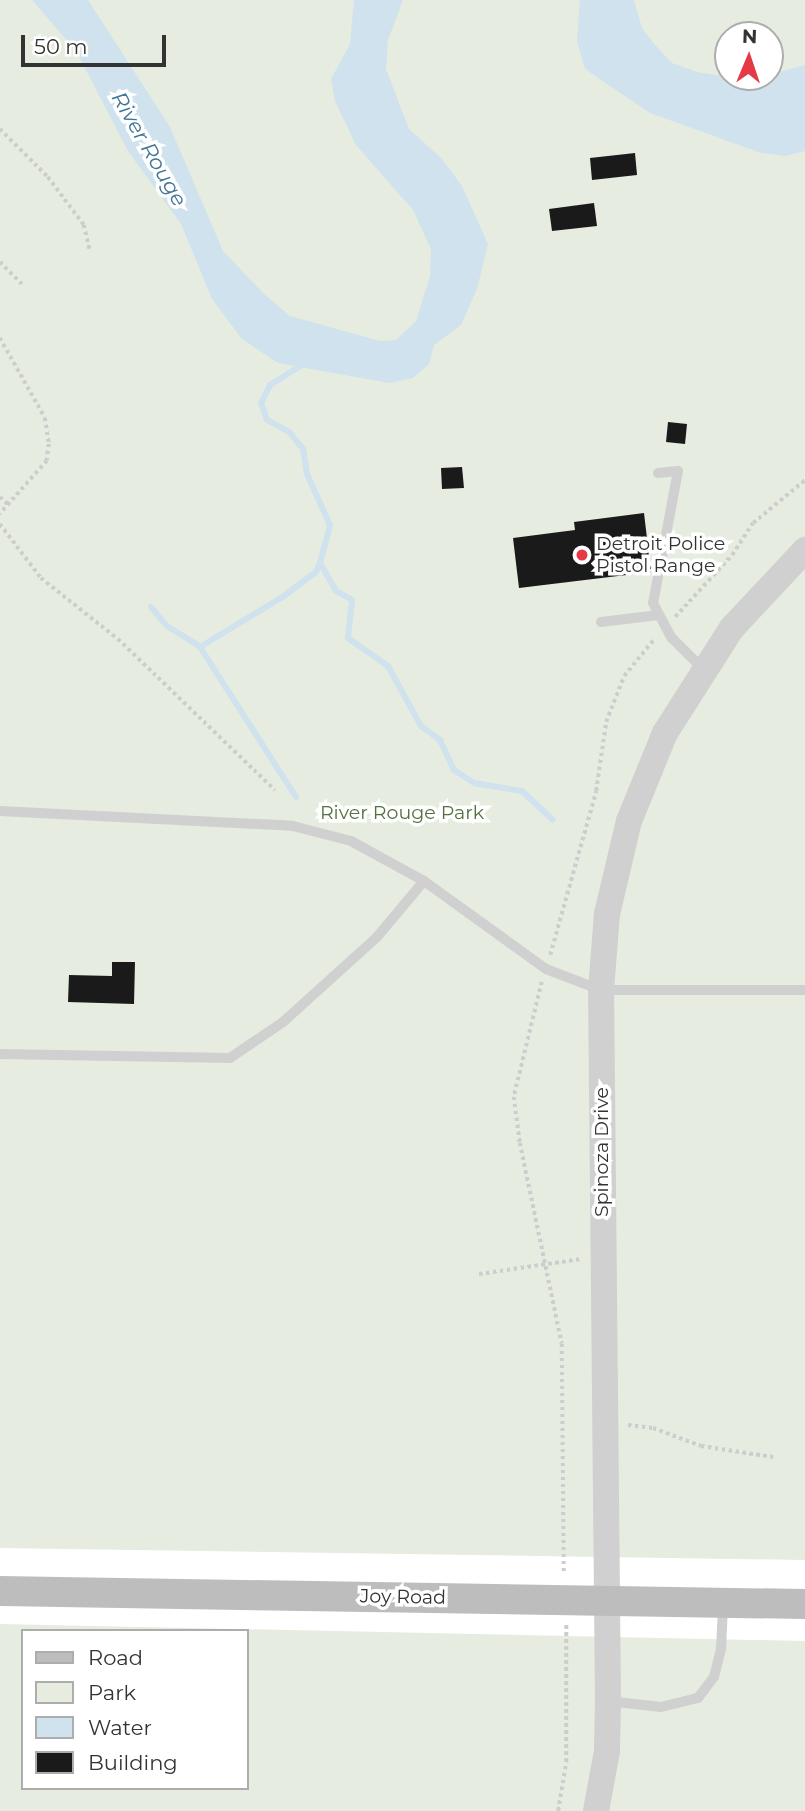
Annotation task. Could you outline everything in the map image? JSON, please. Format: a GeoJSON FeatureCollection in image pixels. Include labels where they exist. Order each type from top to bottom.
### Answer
{"type":"FeatureCollection","features":[{"type":"Feature","properties":{"kind":"main road","name":"Joy Road"},"geometry":{"type":"LineString","coordinates":[[0,1591],[805,1604]]}},
{"type":"Feature","properties":{"kind":"street","name":"Spinoza Drive"},"geometry":{"type":"LineString","coordinates":[[596,1811],[607,1751],[608,1701],[601,990],[607,914],[629,821],[665,733],[703,669],[756,599],[805,550]]}},
{"type":"Feature","properties":{"kind":"lane"},"geometry":{"type":"LineString","coordinates":[[658,473],[678,471],[653,603],[672,638],[703,669]]}},
{"type":"Feature","properties":{"kind":"lane"},"geometry":{"type":"LineString","coordinates":[[601,622],[659,615]]}},
{"type":"Feature","properties":{"kind":"lane"},"geometry":{"type":"LineString","coordinates":[[0,811],[293,826],[351,841],[424,881],[546,968],[601,990],[805,990]]}},
{"type":"Feature","properties":{"kind":"lane"},"geometry":{"type":"LineString","coordinates":[[0,1054],[230,1058],[283,1022],[377,937],[424,881]]}},
{"type":"Feature","properties":{"kind":"lane"},"geometry":{"type":"LineString","coordinates":[[608,1701],[661,1707],[698,1698],[714,1677],[721,1649],[723,1603]]}},
{"type":"Feature","properties":{"kind":"path"},"geometry":{"type":"LineString","coordinates":[[0,129],[48,177],[84,225],[90,251]]}},
{"type":"Feature","properties":{"kind":"path"},"geometry":{"type":"LineString","coordinates":[[0,262],[22,284]]}},
{"type":"Feature","properties":{"kind":"path"},"geometry":{"type":"LineString","coordinates":[[0,338],[45,418],[49,444],[47,461],[0,514]]}},
{"type":"Feature","properties":{"kind":"path"},"geometry":{"type":"LineString","coordinates":[[0,497],[9,505]]}},
{"type":"Feature","properties":{"kind":"path"},"geometry":{"type":"LineString","coordinates":[[0,524],[41,578],[118,639],[275,790]]}},
{"type":"Feature","properties":{"kind":"path"},"geometry":{"type":"LineString","coordinates":[[479,1274],[603,1254]]}},
{"type":"Feature","properties":{"kind":"path"},"geometry":{"type":"LineString","coordinates":[[605,1425],[653,1428],[701,1446],[773,1457]]}},
{"type":"Feature","properties":{"kind":"green space","name":"River Rouge Park"},"geometry":{"type":"Polygon","coordinates":[[[0,0],[805,0],[805,1560],[0,1548],[0,0]]]}},
{"type":"Feature","properties":{"kind":"green space"},"geometry":{"type":"Polygon","coordinates":[[[0,1624],[237,1629],[21,1629],[21,1790],[248,1790],[248,1629],[805,1641],[805,1811],[0,1811],[0,1624]]]}},
{"type":"Feature","properties":{"kind":"water","name":"River Rouge"},"geometry":{"type":"Polygon","coordinates":[[[32,0],[88,0],[170,127],[223,251],[264,294],[290,316],[380,341],[396,340],[416,321],[430,276],[431,249],[413,210],[356,145],[335,101],[331,79],[350,44],[354,0],[403,0],[388,40],[386,69],[409,129],[442,159],[462,186],[488,244],[477,289],[461,325],[434,345],[429,364],[413,378],[389,383],[278,363],[242,339],[212,299],[181,224],[128,151],[76,51],[32,0]]]}},
{"type":"Feature","properties":{"kind":"water"},"geometry":{"type":"Polygon","coordinates":[[[580,0],[634,0],[642,28],[655,45],[672,63],[714,75],[714,91],[784,91],[784,71],[805,65],[805,151],[786,156],[761,153],[650,113],[585,69],[577,41],[580,0]]]}},
{"type":"Feature","properties":{"kind":"building"},"geometry":{"type":"Polygon","coordinates":[[[635,153],[637,175],[592,180],[590,158],[635,153]]]}},
{"type":"Feature","properties":{"kind":"building"},"geometry":{"type":"Polygon","coordinates":[[[594,203],[597,226],[552,231],[549,209],[594,203]]]}},
{"type":"Feature","properties":{"kind":"building"},"geometry":{"type":"Polygon","coordinates":[[[668,422],[687,424],[685,444],[666,442],[668,422]]]}},
{"type":"Feature","properties":{"kind":"building"},"geometry":{"type":"Polygon","coordinates":[[[462,467],[464,488],[442,489],[441,468],[462,467]]]}},
{"type":"Feature","properties":{"kind":"building","name":"Detroit Police Pistol Range"},"geometry":{"type":"Polygon","coordinates":[[[644,513],[651,572],[519,588],[513,538],[575,530],[574,522],[644,513]]]}},
{"type":"Feature","properties":{"kind":"building"},"geometry":{"type":"Polygon","coordinates":[[[112,962],[135,962],[134,1004],[68,1002],[69,975],[112,976],[112,962]]]}},
{"type":"Feature","properties":{"kind":"waterway"},"geometry":{"type":"LineString","coordinates":[[200,647],[281,598],[316,572],[320,563],[330,525],[307,474],[303,449],[289,432],[267,420],[261,403],[270,385],[304,364]]}},
{"type":"Feature","properties":{"kind":"waterway"},"geometry":{"type":"LineString","coordinates":[[320,563],[336,591],[352,600],[348,638],[388,666],[421,726],[440,740],[454,770],[474,783],[522,791],[553,820]]}},
{"type":"Feature","properties":{"kind":"waterway"},"geometry":{"type":"LineString","coordinates":[[151,607],[167,626],[200,647],[296,797]]}},
{"type":"Feature","properties":{"kind":"place","name":"Detroit Police Pistol Range"},"geometry":{"type":"Point","coordinates":[582,555]}}]}
